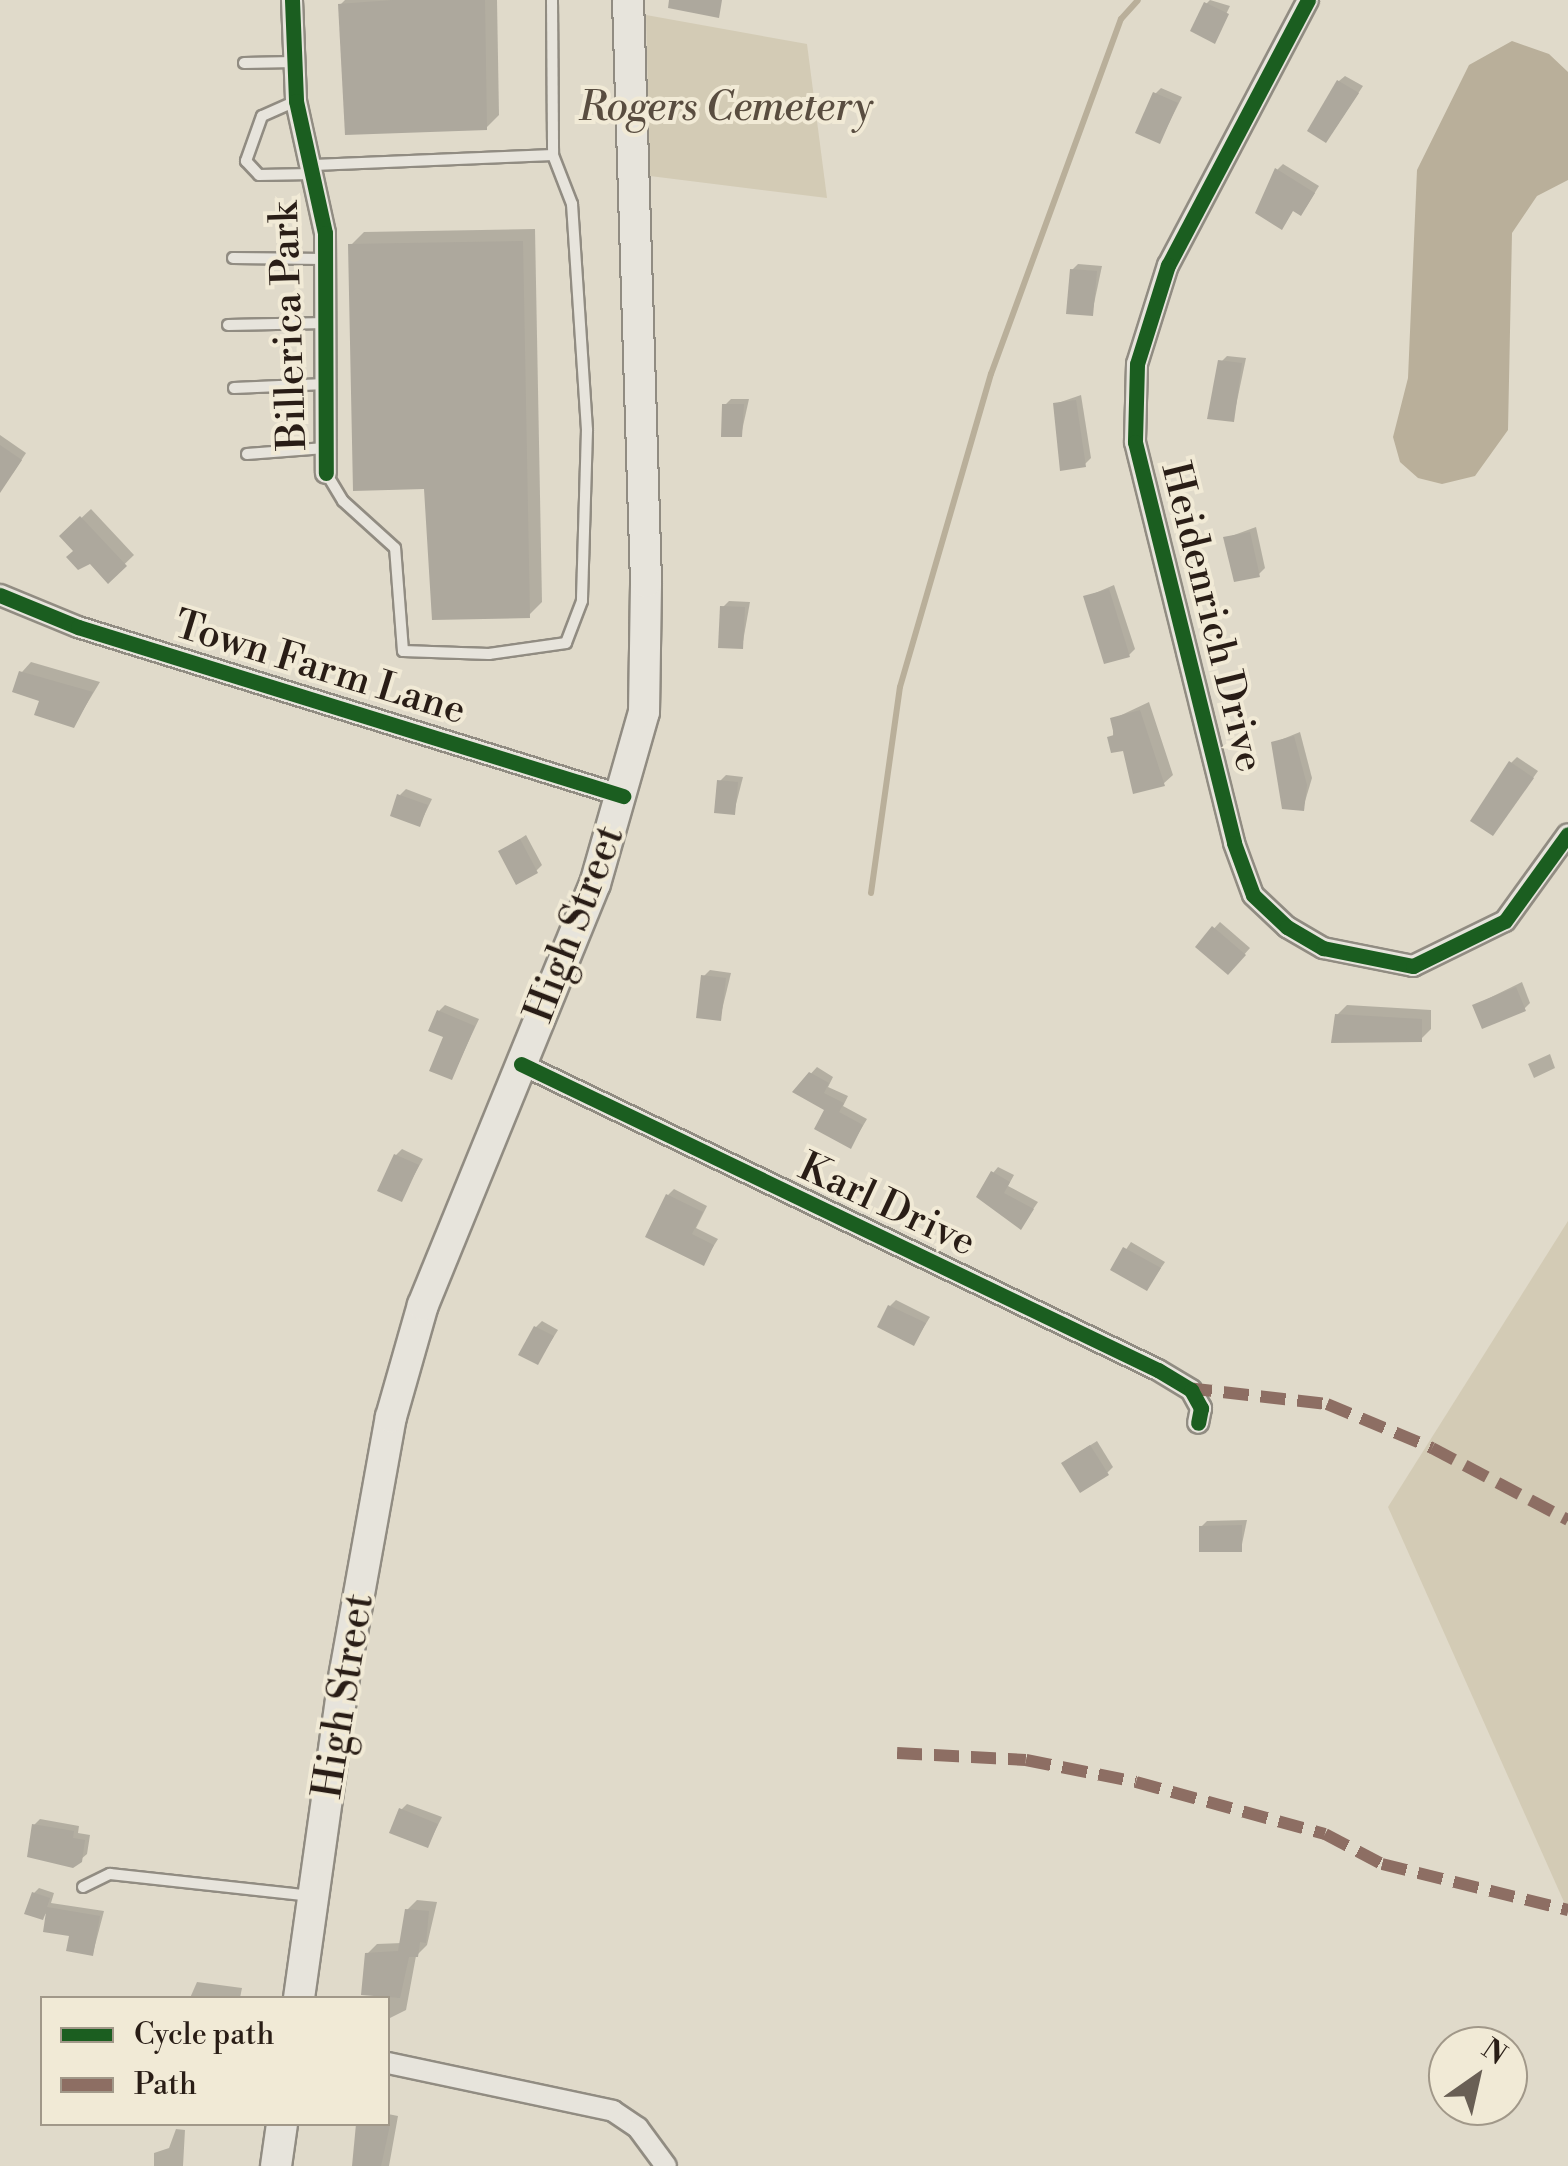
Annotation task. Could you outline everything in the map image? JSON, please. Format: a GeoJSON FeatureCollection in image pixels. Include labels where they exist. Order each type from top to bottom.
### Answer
{"type":"FeatureCollection","features":[{"type":"Feature","properties":{"kind":"main road","name":"High Street"},"geometry":{"type":"LineString","coordinates":[[300,1996],[391,1416],[423,1305],[521,1064],[623,796],[644,712],[646,656],[628,0]]}},
{"type":"Feature","properties":{"kind":"main road"},"geometry":{"type":"LineString","coordinates":[[276,2166],[282,2126]]}},
{"type":"Feature","properties":{"kind":"street","name":"Billerica Park"},"geometry":{"type":"LineString","coordinates":[[292,0],[296,102],[315,170],[325,258],[326,473]]}},
{"type":"Feature","properties":{"kind":"street","name":"Heidenrich Drive"},"geometry":{"type":"LineString","coordinates":[[1308,0],[1168,265],[1137,364],[1135,442],[1234,843],[1253,895],[1287,927],[1323,948],[1413,966],[1505,921],[1568,834]]}},
{"type":"Feature","properties":{"kind":"street","name":"Town Farm Lane"},"geometry":{"type":"LineString","coordinates":[[0,595],[96,633],[623,796]]}},
{"type":"Feature","properties":{"kind":"street","name":"Karl Drive"},"geometry":{"type":"LineString","coordinates":[[521,1064],[1158,1370],[1191,1390],[1201,1408],[1198,1424]]}},
{"type":"Feature","properties":{"kind":"street"},"geometry":{"type":"LineString","coordinates":[[390,2062],[613,2110],[638,2128],[666,2166]]}},
{"type":"Feature","properties":{"kind":"lane"},"geometry":{"type":"LineString","coordinates":[[326,473],[343,501],[394,548],[403,650],[489,654],[566,643],[582,601],[586,430],[572,204],[554,155],[552,0]]}},
{"type":"Feature","properties":{"kind":"lane"},"geometry":{"type":"LineString","coordinates":[[244,63],[294,62]]}},
{"type":"Feature","properties":{"kind":"lane"},"geometry":{"type":"LineString","coordinates":[[296,102],[262,116],[246,161],[259,175],[554,155]]}},
{"type":"Feature","properties":{"kind":"lane"},"geometry":{"type":"LineString","coordinates":[[233,258],[325,258]]}},
{"type":"Feature","properties":{"kind":"lane"},"geometry":{"type":"LineString","coordinates":[[228,325],[325,324]]}},
{"type":"Feature","properties":{"kind":"lane"},"geometry":{"type":"LineString","coordinates":[[234,388],[326,384]]}},
{"type":"Feature","properties":{"kind":"lane"},"geometry":{"type":"LineString","coordinates":[[247,454],[326,448]]}},
{"type":"Feature","properties":{"kind":"lane"},"geometry":{"type":"LineString","coordinates":[[84,1888],[110,1874],[314,1897]]}},
{"type":"Feature","properties":{"kind":"green space","name":"Rogers Cemetery"},"geometry":{"type":"Polygon","coordinates":[[[646,15],[807,44],[827,198],[650,176],[646,15]]]}},
{"type":"Feature","properties":{"kind":"green space"},"geometry":{"type":"Polygon","coordinates":[[[1568,1221],[1568,1911],[1388,1507],[1568,1221]]]}},
{"type":"Feature","properties":{"kind":"shaded area"},"geometry":{"type":"Polygon","coordinates":[[[1512,41],[1549,54],[1568,72],[1568,180],[1537,196],[1512,233],[1508,430],[1475,476],[1442,484],[1418,478],[1400,462],[1393,437],[1408,378],[1417,170],[1469,65],[1512,41]]]}},
{"type":"Feature","properties":{"kind":"building"},"geometry":{"type":"Polygon","coordinates":[[[485,0],[487,130],[345,135],[338,4],[485,0]]]}},
{"type":"Feature","properties":{"kind":"building"},"geometry":{"type":"Polygon","coordinates":[[[669,0],[722,0],[719,18],[668,8],[669,0]]]}},
{"type":"Feature","properties":{"kind":"building"},"geometry":{"type":"Polygon","coordinates":[[[1204,2],[1229,14],[1215,44],[1190,31],[1204,2]]]}},
{"type":"Feature","properties":{"kind":"building"},"geometry":{"type":"Polygon","coordinates":[[[1337,80],[1359,93],[1326,143],[1307,131],[1337,80]]]}},
{"type":"Feature","properties":{"kind":"building"},"geometry":{"type":"Polygon","coordinates":[[[1153,92],[1178,103],[1160,144],[1135,133],[1153,92]]]}},
{"type":"Feature","properties":{"kind":"building"},"geometry":{"type":"Polygon","coordinates":[[[1275,168],[1315,193],[1301,216],[1293,211],[1282,230],[1255,213],[1275,168]]]}},
{"type":"Feature","properties":{"kind":"building"},"geometry":{"type":"Polygon","coordinates":[[[523,241],[530,618],[432,620],[424,489],[353,491],[348,244],[523,241]]]}},
{"type":"Feature","properties":{"kind":"building"},"geometry":{"type":"Polygon","coordinates":[[[1070,269],[1097,271],[1093,316],[1066,314],[1070,269]]]}},
{"type":"Feature","properties":{"kind":"building"},"geometry":{"type":"Polygon","coordinates":[[[1218,360],[1242,363],[1234,422],[1207,419],[1218,360]]]}},
{"type":"Feature","properties":{"kind":"building"},"geometry":{"type":"Polygon","coordinates":[[[1076,400],[1086,467],[1060,471],[1053,403],[1076,400]]]}},
{"type":"Feature","properties":{"kind":"building"},"geometry":{"type":"Polygon","coordinates":[[[722,404],[744,404],[742,437],[721,437],[722,404]]]}},
{"type":"Feature","properties":{"kind":"building"},"geometry":{"type":"Polygon","coordinates":[[[0,445],[22,460],[0,493],[0,445]]]}},
{"type":"Feature","properties":{"kind":"building"},"geometry":{"type":"Polygon","coordinates":[[[80,516],[127,566],[108,584],[90,564],[78,570],[66,557],[73,551],[59,536],[80,516]]]}},
{"type":"Feature","properties":{"kind":"building"},"geometry":{"type":"Polygon","coordinates":[[[1250,532],[1260,577],[1234,582],[1223,537],[1250,532]]]}},
{"type":"Feature","properties":{"kind":"building"},"geometry":{"type":"Polygon","coordinates":[[[1109,589],[1130,657],[1104,664],[1083,596],[1109,589]]]}},
{"type":"Feature","properties":{"kind":"building"},"geometry":{"type":"Polygon","coordinates":[[[720,606],[745,607],[743,649],[718,648],[720,606]]]}},
{"type":"Feature","properties":{"kind":"building"},"geometry":{"type":"Polygon","coordinates":[[[19,671],[93,692],[74,728],[34,715],[39,701],[12,692],[19,671]]]}},
{"type":"Feature","properties":{"kind":"building"},"geometry":{"type":"Polygon","coordinates":[[[1140,710],[1165,786],[1133,794],[1123,751],[1111,753],[1107,737],[1114,735],[1110,718],[1140,710]]]}},
{"type":"Feature","properties":{"kind":"building"},"geometry":{"type":"Polygon","coordinates":[[[1294,736],[1307,785],[1304,811],[1282,809],[1271,742],[1294,736]]]}},
{"type":"Feature","properties":{"kind":"building"},"geometry":{"type":"Polygon","coordinates":[[[1509,761],[1534,778],[1493,836],[1470,821],[1509,761]]]}},
{"type":"Feature","properties":{"kind":"building"},"geometry":{"type":"Polygon","coordinates":[[[717,780],[738,782],[735,815],[714,813],[717,780]]]}},
{"type":"Feature","properties":{"kind":"building"},"geometry":{"type":"Polygon","coordinates":[[[397,794],[428,805],[420,827],[390,816],[397,794]]]}},
{"type":"Feature","properties":{"kind":"building"},"geometry":{"type":"Polygon","coordinates":[[[520,839],[538,873],[516,885],[498,851],[520,839]]]}},
{"type":"Feature","properties":{"kind":"building"},"geometry":{"type":"Polygon","coordinates":[[[1212,926],[1246,955],[1228,975],[1195,947],[1212,926]]]}},
{"type":"Feature","properties":{"kind":"building"},"geometry":{"type":"Polygon","coordinates":[[[701,975],[726,978],[721,1021],[696,1018],[701,975]]]}},
{"type":"Feature","properties":{"kind":"building"},"geometry":{"type":"Polygon","coordinates":[[[1516,987],[1526,1011],[1482,1029],[1472,1005],[1516,987]]]}},
{"type":"Feature","properties":{"kind":"building"},"geometry":{"type":"Polygon","coordinates":[[[437,1010],[475,1026],[452,1080],[429,1071],[443,1037],[428,1031],[437,1010]]]}},
{"type":"Feature","properties":{"kind":"building"},"geometry":{"type":"Polygon","coordinates":[[[1335,1014],[1422,1019],[1422,1042],[1331,1043],[1335,1014]]]}},
{"type":"Feature","properties":{"kind":"building"},"geometry":{"type":"Polygon","coordinates":[[[809,1072],[829,1083],[824,1093],[844,1103],[839,1112],[863,1125],[851,1149],[814,1129],[824,1110],[792,1092],[809,1072]]]}},
{"type":"Feature","properties":{"kind":"building"},"geometry":{"type":"Polygon","coordinates":[[[394,1154],[419,1165],[402,1202],[377,1191],[394,1154]]]}},
{"type":"Feature","properties":{"kind":"building"},"geometry":{"type":"Polygon","coordinates":[[[991,1171],[1010,1182],[1004,1193],[1034,1209],[1021,1230],[976,1197],[991,1171]]]}},
{"type":"Feature","properties":{"kind":"building"},"geometry":{"type":"Polygon","coordinates":[[[666,1194],[703,1212],[692,1234],[714,1245],[704,1266],[645,1237],[666,1194]]]}},
{"type":"Feature","properties":{"kind":"building"},"geometry":{"type":"Polygon","coordinates":[[[1123,1247],[1161,1268],[1147,1291],[1110,1270],[1123,1247]]]}},
{"type":"Feature","properties":{"kind":"building"},"geometry":{"type":"Polygon","coordinates":[[[888,1305],[926,1323],[914,1346],[877,1327],[888,1305]]]}},
{"type":"Feature","properties":{"kind":"building"},"geometry":{"type":"Polygon","coordinates":[[[534,1326],[554,1336],[538,1365],[518,1355],[534,1326]]]}},
{"type":"Feature","properties":{"kind":"building"},"geometry":{"type":"Polygon","coordinates":[[[1090,1445],[1109,1475],[1080,1493],[1061,1463],[1090,1445]]]}},
{"type":"Feature","properties":{"kind":"building"},"geometry":{"type":"Polygon","coordinates":[[[1242,1525],[1242,1552],[1199,1552],[1199,1526],[1242,1525]]]}},
{"type":"Feature","properties":{"kind":"building"},"geometry":{"type":"Polygon","coordinates":[[[399,1808],[438,1824],[428,1848],[389,1833],[399,1808]]]}},
{"type":"Feature","properties":{"kind":"building"},"geometry":{"type":"Polygon","coordinates":[[[32,1824],[74,1831],[73,1838],[85,1840],[82,1862],[73,1868],[27,1857],[32,1824]]]}},
{"type":"Feature","properties":{"kind":"building"},"geometry":{"type":"Polygon","coordinates":[[[32,1892],[50,1898],[47,1907],[100,1916],[93,1956],[66,1951],[69,1936],[43,1932],[46,1912],[43,1920],[24,1914],[32,1892]]]}},
{"type":"Feature","properties":{"kind":"building"},"geometry":{"type":"Polygon","coordinates":[[[405,1909],[429,1911],[426,1943],[420,1942],[418,1957],[409,1957],[400,1998],[361,1995],[365,1953],[398,1951],[405,1909]]]}},
{"type":"Feature","properties":{"kind":"building"},"geometry":{"type":"Polygon","coordinates":[[[356,2126],[390,2126],[381,2166],[352,2166],[356,2126]]]}},
{"type":"Feature","properties":{"kind":"waterway"},"geometry":{"type":"LineString","coordinates":[[871,893],[900,687],[991,374],[1121,19],[1138,0]]}},
{"type":"Feature","properties":{"kind":"marked path"},"geometry":{"type":"LineString","coordinates":[[1187,1388],[1327,1404],[1432,1448],[1568,1520]]}},
{"type":"Feature","properties":{"kind":"marked path"},"geometry":{"type":"LineString","coordinates":[[897,1753],[1026,1760],[1136,1782],[1325,1834],[1382,1864],[1568,1910]]}},
{"type":"Feature","properties":{"kind":"cycle path"},"geometry":{"type":"LineString","coordinates":[[292,0],[296,101],[325,233],[326,473]]}},
{"type":"Feature","properties":{"kind":"cycle path"},"geometry":{"type":"LineString","coordinates":[[1308,0],[1168,265],[1137,364],[1135,442],[1234,843],[1253,895],[1287,927],[1323,948],[1413,966],[1505,921],[1568,834]]}},
{"type":"Feature","properties":{"kind":"cycle path"},"geometry":{"type":"LineString","coordinates":[[0,595],[78,627],[623,796]]}},
{"type":"Feature","properties":{"kind":"cycle path"},"geometry":{"type":"LineString","coordinates":[[521,1064],[1158,1370],[1191,1390],[1201,1408],[1198,1423]]}}]}
